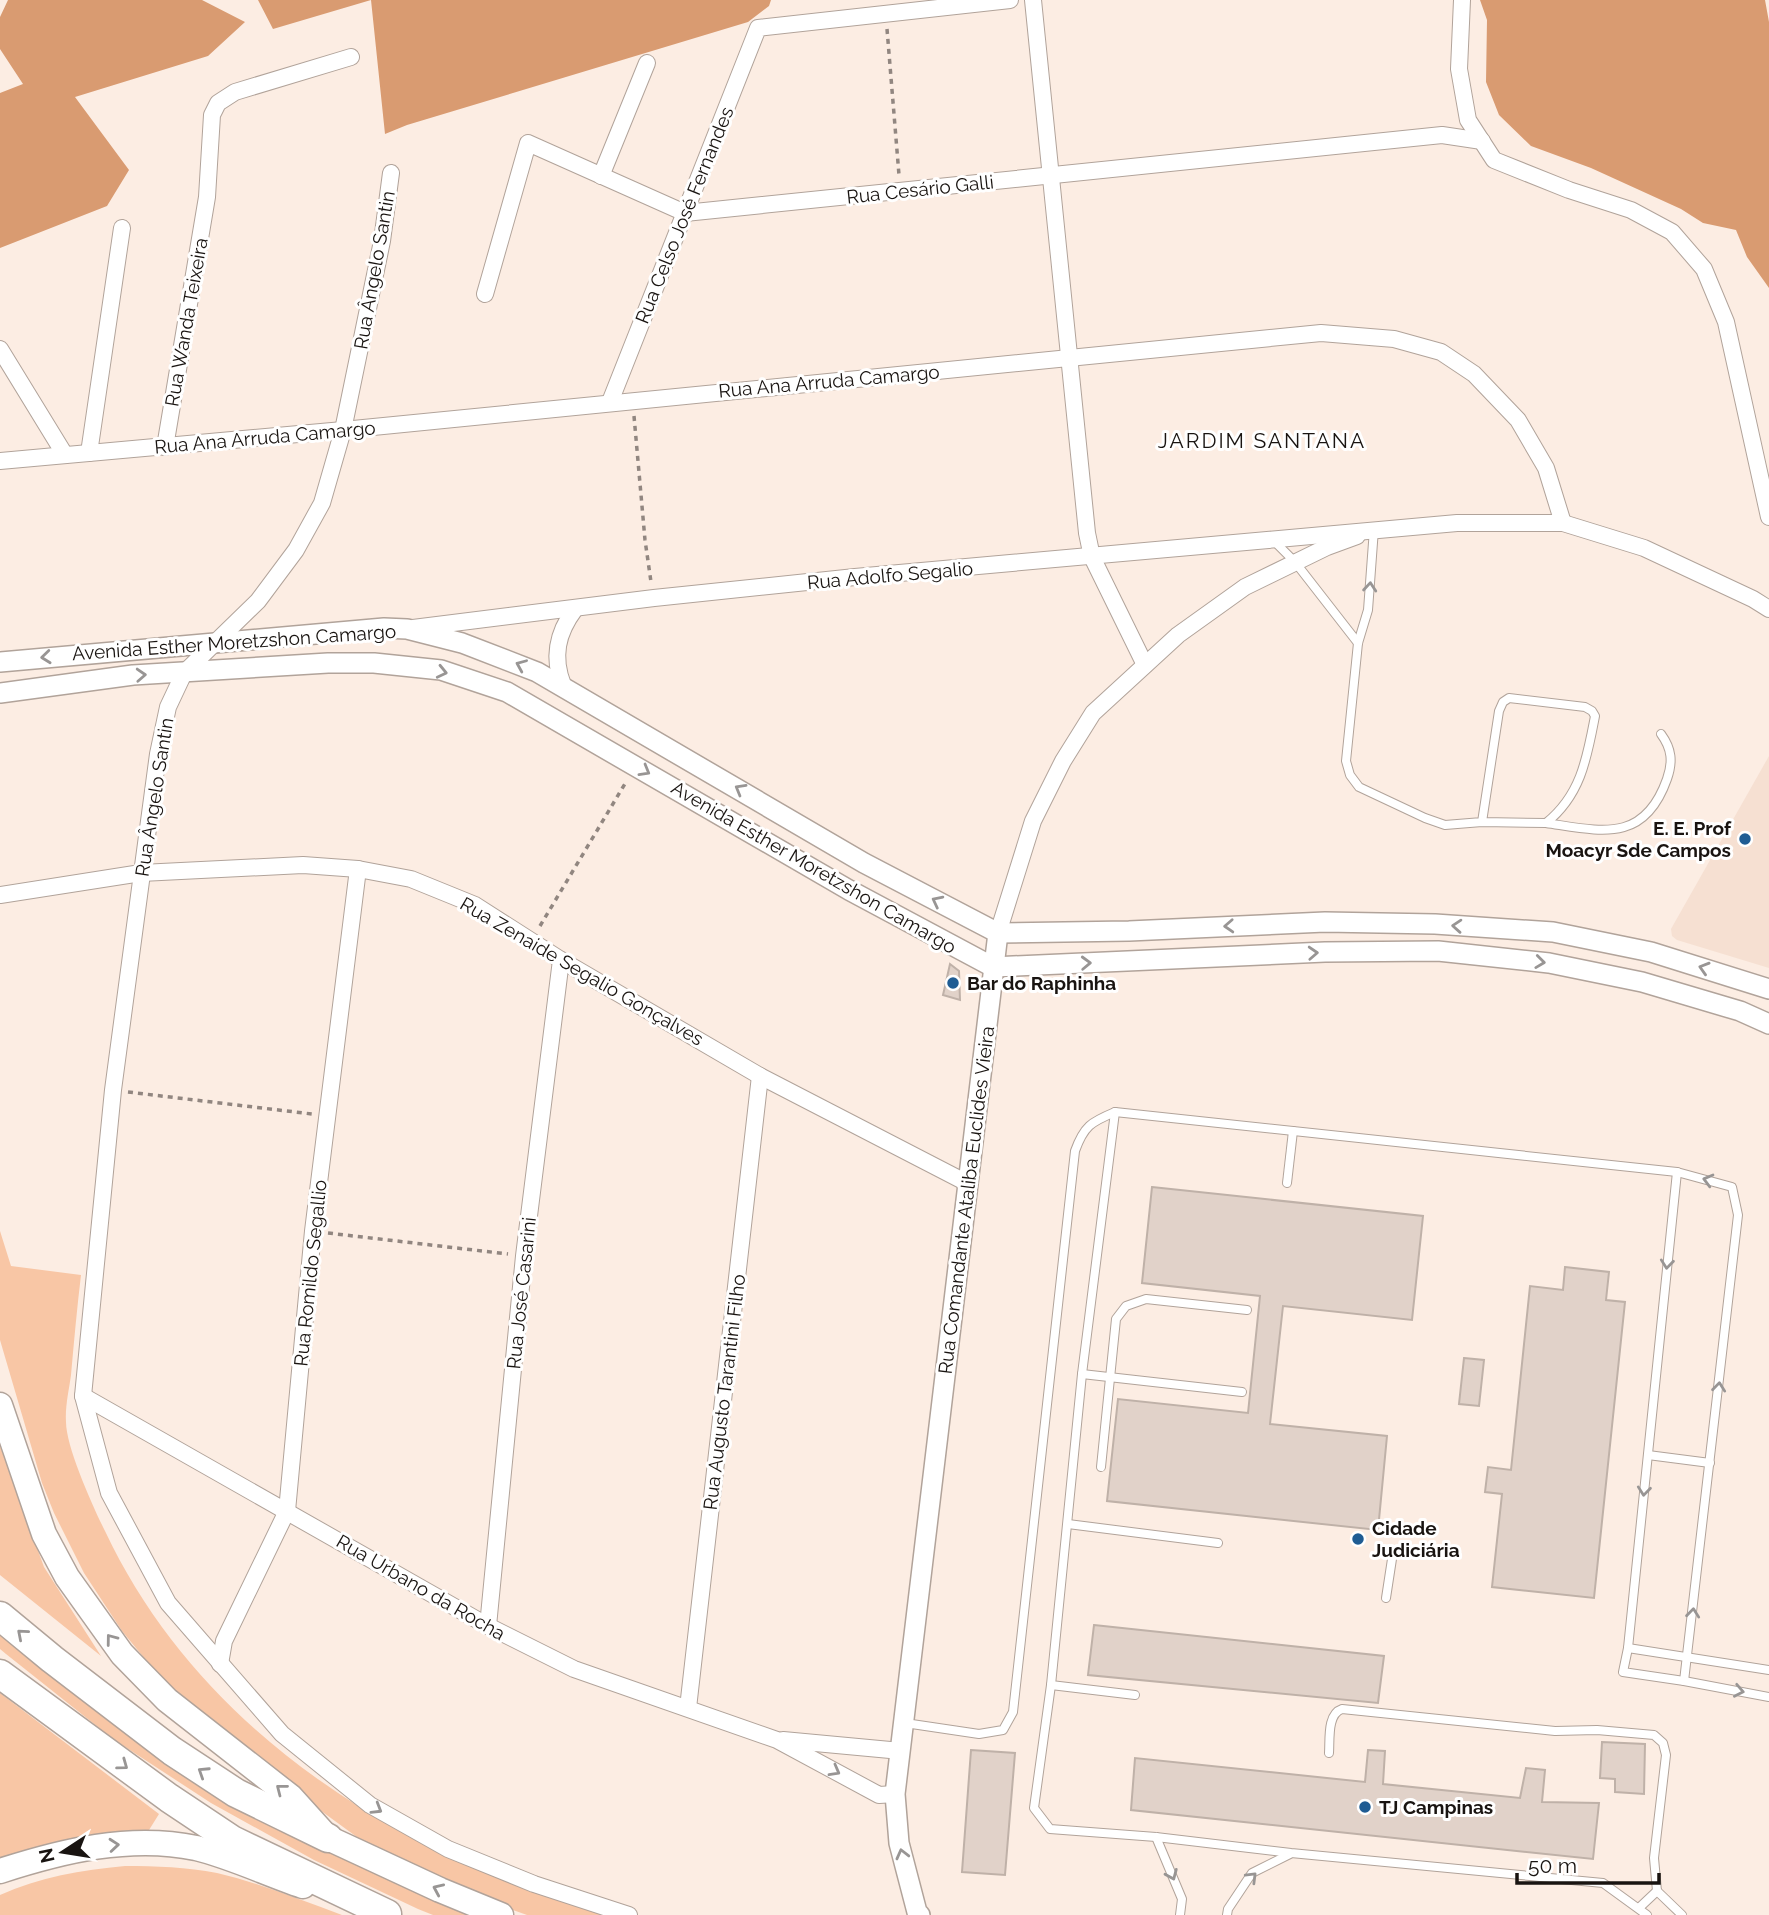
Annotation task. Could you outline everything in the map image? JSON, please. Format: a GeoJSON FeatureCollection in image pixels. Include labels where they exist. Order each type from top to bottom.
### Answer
{"type":"FeatureCollection","features":[{"type":"Feature","properties":{"kind":"highway"},"geometry":{"type":"LineString","coordinates":[[0,1405],[44,1534],[67,1577],[122,1654],[167,1700],[291,1797],[328,1838]]}},
{"type":"Feature","properties":{"kind":"highway"},"geometry":{"type":"LineString","coordinates":[[0,1616],[51,1659],[172,1751],[236,1793],[440,1890],[501,1915]]}},
{"type":"Feature","properties":{"kind":"highway"},"geometry":{"type":"LineString","coordinates":[[0,1675],[169,1798],[232,1840],[389,1914]]}},
{"type":"Feature","properties":{"kind":"highway"},"geometry":{"type":"LineString","coordinates":[[0,1871],[78,1849],[142,1843],[194,1848],[389,1914]]}},
{"type":"Feature","properties":{"kind":"street"},"geometry":{"type":"LineString","coordinates":[[886,14],[1010,0]]}},
{"type":"Feature","properties":{"kind":"street"},"geometry":{"type":"LineString","coordinates":[[1033,0],[1091,557],[1145,665]]}},
{"type":"Feature","properties":{"kind":"street"},"geometry":{"type":"LineString","coordinates":[[1462,0],[1459,69],[1468,120],[1494,160],[1569,190],[1631,210],[1672,232],[1704,268],[1726,322],[1769,517]]}},
{"type":"Feature","properties":{"kind":"street","name":"Rua Celso José Fernandes"},"geometry":{"type":"LineString","coordinates":[[610,402],[758,28],[886,14]]}},
{"type":"Feature","properties":{"kind":"street","name":"Rua Wanda Teixeira"},"geometry":{"type":"LineString","coordinates":[[165,447],[207,197],[212,116],[218,103],[234,92],[351,57]]}},
{"type":"Feature","properties":{"kind":"street"},"geometry":{"type":"LineString","coordinates":[[601,176],[647,63]]}},
{"type":"Feature","properties":{"kind":"street","name":"Rua Cesário Galli"},"geometry":{"type":"LineString","coordinates":[[485,294],[528,143],[685,213],[1441,135],[1482,141]]}},
{"type":"Feature","properties":{"kind":"street","name":"Rua Ângelo Santin"},"geometry":{"type":"LineString","coordinates":[[83,1396],[113,1090],[141,873],[168,707],[184,673],[258,601],[296,550],[322,503],[343,430],[382,241],[391,173]]}},
{"type":"Feature","properties":{"kind":"street"},"geometry":{"type":"LineString","coordinates":[[89,453],[122,228]]}},
{"type":"Feature","properties":{"kind":"street","name":"Rua Ana Arruda Camargo"},"geometry":{"type":"LineString","coordinates":[[0,461],[343,430],[1321,333],[1394,339],[1441,352],[1474,374],[1518,420],[1546,468],[1563,523]]}},
{"type":"Feature","properties":{"kind":"street"},"geometry":{"type":"LineString","coordinates":[[0,349],[65,455]]}},
{"type":"Feature","properties":{"kind":"street","name":"Rua Adolfo Segalio"},"geometry":{"type":"LineString","coordinates":[[407,629],[654,598],[855,577],[1457,523],[1563,523],[1644,548],[1753,599],[1769,610]]}},
{"type":"Feature","properties":{"kind":"street","name":"Rua Comandante Ataliba Euclides Vieira"},"geometry":{"type":"LineString","coordinates":[[918,1914],[899,1843],[895,1794],[993,967],[998,933],[1033,821],[1063,761],[1093,713],[1178,635],[1245,587],[1295,562],[1374,529]]}},
{"type":"Feature","properties":{"kind":"street"},"geometry":{"type":"LineString","coordinates":[[563,685],[557,671],[558,641],[575,609]]}},
{"type":"Feature","properties":{"kind":"street","name":"Avenida Esther Moretzshon Camargo"},"geometry":{"type":"LineString","coordinates":[[0,662],[113,650],[373,629],[407,629],[462,643],[504,658],[563,685],[864,863],[998,933],[1129,931],[1325,922],[1435,924],[1553,932],[1651,952],[1769,989]]}},
{"type":"Feature","properties":{"kind":"street","name":"Avenida Esther Moretzshon Camargo"},"geometry":{"type":"LineString","coordinates":[[0,693],[133,675],[328,663],[374,663],[441,670],[507,692],[861,897],[993,967]]}},
{"type":"Feature","properties":{"kind":"street","name":"Rua Zenaide Segalio Gonçalves"},"geometry":{"type":"LineString","coordinates":[[0,895],[141,873],[303,865],[358,869],[411,879],[475,905],[561,960],[760,1076],[969,1184]]}},
{"type":"Feature","properties":{"kind":"street","name":"Rua Romildo Segallio"},"geometry":{"type":"LineString","coordinates":[[220,1664],[224,1641],[287,1511],[313,1231],[358,869]]}},
{"type":"Feature","properties":{"kind":"street"},"geometry":{"type":"LineString","coordinates":[[993,967],[1325,952],[1438,951],[1549,963],[1642,982],[1740,1011],[1769,1024]]}},
{"type":"Feature","properties":{"kind":"street","name":"Rua José Casarini"},"geometry":{"type":"LineString","coordinates":[[488,1626],[524,1256],[561,960]]}},
{"type":"Feature","properties":{"kind":"street","name":"Rua Augusto Tarantini Filho"},"geometry":{"type":"LineString","coordinates":[[688,1708],[760,1076]]}},
{"type":"Feature","properties":{"kind":"street"},"geometry":{"type":"LineString","coordinates":[[83,1396],[109,1493],[168,1603],[282,1734],[370,1805],[448,1849],[534,1884],[629,1915]]}},
{"type":"Feature","properties":{"kind":"street","name":"Rua Urbano da Rocha"},"geometry":{"type":"LineString","coordinates":[[83,1396],[488,1626],[574,1669],[777,1740],[879,1795],[895,1794]]}},
{"type":"Feature","properties":{"kind":"street","name":"Rua Urbano da Rocha"},"geometry":{"type":"LineString","coordinates":[[777,1740],[901,1751]]}},
{"type":"Feature","properties":{"kind":"lane"},"geometry":{"type":"LineString","coordinates":[[1374,529],[1368,610],[1358,643],[1346,761],[1350,775],[1359,787],[1445,825],[1482,822],[1546,823],[1599,830],[1619,829],[1643,819],[1661,796],[1670,771],[1670,746],[1661,734]]}},
{"type":"Feature","properties":{"kind":"lane"},"geometry":{"type":"LineString","coordinates":[[1272,539],[1295,562],[1358,643]]}},
{"type":"Feature","properties":{"kind":"lane"},"geometry":{"type":"LineString","coordinates":[[1482,822],[1499,711],[1503,702],[1510,698],[1585,707],[1592,710],[1595,716],[1586,764],[1565,806],[1546,823]]}},
{"type":"Feature","properties":{"kind":"lane"},"geometry":{"type":"LineString","coordinates":[[1115,1112],[1082,1374],[1051,1685],[1034,1808],[1050,1829],[1156,1837],[1291,1853],[1604,1883],[1647,1915]]}},
{"type":"Feature","properties":{"kind":"lane"},"geometry":{"type":"LineString","coordinates":[[905,1723],[979,1734],[1003,1730],[1013,1712],[1074,1151],[1082,1131],[1096,1120],[1115,1112],[1677,1172],[1732,1187],[1738,1214],[1684,1681]]}},
{"type":"Feature","properties":{"kind":"lane"},"geometry":{"type":"LineString","coordinates":[[1287,1183],[1293,1131]]}},
{"type":"Feature","properties":{"kind":"lane"},"geometry":{"type":"LineString","coordinates":[[1677,1172],[1628,1648],[1623,1672],[1768,1694]]}},
{"type":"Feature","properties":{"kind":"lane"},"geometry":{"type":"LineString","coordinates":[[1101,1467],[1116,1319],[1126,1306],[1146,1299],[1248,1310]]}},
{"type":"Feature","properties":{"kind":"lane"},"geometry":{"type":"LineString","coordinates":[[1082,1374],[1242,1392]]}},
{"type":"Feature","properties":{"kind":"lane"},"geometry":{"type":"LineString","coordinates":[[1648,1455],[1710,1463]]}},
{"type":"Feature","properties":{"kind":"lane"},"geometry":{"type":"LineString","coordinates":[[1068,1524],[1218,1543]]}},
{"type":"Feature","properties":{"kind":"lane"},"geometry":{"type":"LineString","coordinates":[[1387,1598],[1392,1559]]}},
{"type":"Feature","properties":{"kind":"lane"},"geometry":{"type":"LineString","coordinates":[[1628,1648],[1769,1670]]}},
{"type":"Feature","properties":{"kind":"lane"},"geometry":{"type":"LineString","coordinates":[[1051,1685],[1135,1695]]}},
{"type":"Feature","properties":{"kind":"lane"},"geometry":{"type":"LineString","coordinates":[[1329,1753],[1332,1718],[1336,1711],[1342,1709],[1555,1731],[1597,1730],[1654,1735],[1663,1743],[1665,1755],[1654,1858],[1657,1891],[1682,1915]]}},
{"type":"Feature","properties":{"kind":"lane"},"geometry":{"type":"LineString","coordinates":[[1156,1837],[1182,1899],[1180,1915]]}},
{"type":"Feature","properties":{"kind":"lane"},"geometry":{"type":"LineString","coordinates":[[1227,1915],[1228,1909],[1252,1873],[1291,1853]]}},
{"type":"Feature","properties":{"kind":"lane"},"geometry":{"type":"LineString","coordinates":[[1640,1908],[1657,1891]]}},
{"type":"Feature","properties":{"kind":"path"},"geometry":{"type":"LineString","coordinates":[[886,14],[900,191]]}},
{"type":"Feature","properties":{"kind":"path"},"geometry":{"type":"LineString","coordinates":[[633,400],[645,540],[654,598]]}},
{"type":"Feature","properties":{"kind":"path"},"geometry":{"type":"LineString","coordinates":[[539,928],[636,765]]}},
{"type":"Feature","properties":{"kind":"path"},"geometry":{"type":"LineString","coordinates":[[113,1090],[328,1116]]}},
{"type":"Feature","properties":{"kind":"path"},"geometry":{"type":"LineString","coordinates":[[313,1231],[524,1256]]}},
{"type":"Feature","properties":{"kind":"shaded area"},"geometry":{"type":"Polygon","coordinates":[[[8,0],[202,0],[245,22],[208,56],[75,97],[129,170],[107,206],[0,248],[0,93],[23,84],[0,49],[0,17],[8,0]]]}},
{"type":"Feature","properties":{"kind":"shaded area"},"geometry":{"type":"Polygon","coordinates":[[[258,0],[371,0],[273,29],[258,0]]]}},
{"type":"Feature","properties":{"kind":"shaded area"},"geometry":{"type":"Polygon","coordinates":[[[371,0],[771,0],[769,6],[748,22],[407,125],[385,134],[371,0]]]}},
{"type":"Feature","properties":{"kind":"shaded area"},"geometry":{"type":"Polygon","coordinates":[[[1480,0],[1765,0],[1769,22],[1769,288],[1747,257],[1736,230],[1703,223],[1681,209],[1591,168],[1531,146],[1499,115],[1486,82],[1487,20],[1480,0]]]}},
{"type":"Feature","properties":{"kind":"shaded area","name":"E. E. Prof Moacyr Sde Campos"},"geometry":{"type":"Polygon","coordinates":[[[1769,756],[1769,968],[1677,940],[1672,936],[1671,929],[1769,756]]]}},
{"type":"Feature","properties":{"kind":"shaded area"},"geometry":{"type":"Polygon","coordinates":[[[0,1231],[11,1266],[81,1275],[66,1410],[70,1446],[87,1493],[105,1531],[139,1593],[179,1649],[225,1700],[276,1747],[331,1788],[389,1825],[451,1857],[515,1885],[610,1915],[527,1915],[485,1900],[361,1840],[287,1786],[169,1686],[122,1631],[84,1573],[42,1483],[0,1340],[0,1231]]]}},
{"type":"Feature","properties":{"kind":"shaded area"},"geometry":{"type":"Polygon","coordinates":[[[0,1446],[44,1567],[101,1656],[0,1575],[0,1446]]]}},
{"type":"Feature","properties":{"kind":"shaded area"},"geometry":{"type":"Polygon","coordinates":[[[0,1630],[237,1806],[345,1859],[477,1915],[433,1915],[418,1909],[314,1860],[211,1803],[113,1739],[6,1654],[0,1649],[0,1630]]]}},
{"type":"Feature","properties":{"kind":"shaded area"},"geometry":{"type":"Polygon","coordinates":[[[0,1693],[159,1814],[149,1830],[33,1849],[0,1862],[0,1693]]]}},
{"type":"Feature","properties":{"kind":"shaded area"},"geometry":{"type":"Polygon","coordinates":[[[125,1866],[171,1867],[217,1873],[342,1915],[0,1915],[0,1895],[30,1883],[61,1875],[125,1866]]]}},
{"type":"Feature","properties":{"kind":"building","name":"Bar do Raphinha"},"geometry":{"type":"Polygon","coordinates":[[[950,964],[959,971],[960,1000],[943,995],[950,964]]]}},
{"type":"Feature","properties":{"kind":"building"},"geometry":{"type":"Polygon","coordinates":[[[1152,1187],[1423,1216],[1412,1320],[1283,1306],[1270,1424],[1387,1436],[1378,1530],[1107,1501],[1118,1399],[1248,1413],[1260,1296],[1142,1283],[1152,1187]]]}},
{"type":"Feature","properties":{"kind":"building"},"geometry":{"type":"Polygon","coordinates":[[[1565,1267],[1609,1272],[1606,1300],[1625,1302],[1594,1598],[1492,1587],[1502,1494],[1485,1492],[1488,1467],[1511,1470],[1530,1286],[1563,1290],[1565,1267]]]}},
{"type":"Feature","properties":{"kind":"building"},"geometry":{"type":"Polygon","coordinates":[[[1464,1358],[1484,1360],[1479,1406],[1459,1404],[1464,1358]]]}},
{"type":"Feature","properties":{"kind":"building"},"geometry":{"type":"Polygon","coordinates":[[[1094,1625],[1384,1656],[1378,1703],[1088,1675],[1094,1625]]]}},
{"type":"Feature","properties":{"kind":"building"},"geometry":{"type":"Polygon","coordinates":[[[1602,1742],[1645,1744],[1644,1794],[1615,1792],[1615,1779],[1600,1778],[1602,1742]]]}},
{"type":"Feature","properties":{"kind":"building"},"geometry":{"type":"Polygon","coordinates":[[[971,1750],[1015,1753],[1005,1875],[962,1872],[971,1750]]]}},
{"type":"Feature","properties":{"kind":"building","name":"TJ Campinas"},"geometry":{"type":"Polygon","coordinates":[[[1368,1750],[1385,1751],[1383,1784],[1520,1798],[1526,1768],[1545,1770],[1542,1802],[1599,1803],[1593,1859],[1131,1810],[1135,1758],[1365,1782],[1368,1750]]]}},
{"type":"Feature","properties":{"kind":"place","name":"E. E. Prof Moacyr Sde Campos"},"geometry":{"type":"Point","coordinates":[1745,839]}},
{"type":"Feature","properties":{"kind":"place","name":"Bar do Raphinha"},"geometry":{"type":"Point","coordinates":[953,983]}},
{"type":"Feature","properties":{"kind":"place","name":"Cidade Judiciária"},"geometry":{"type":"Point","coordinates":[1358,1539]}},
{"type":"Feature","properties":{"kind":"place","name":"TJ Campinas"},"geometry":{"type":"Point","coordinates":[1365,1807]}},
{"type":"Feature","properties":{"kind":"district","name":"JARDIM SANTANA"},"geometry":{"type":"Point","coordinates":[1262,440]}}]}
